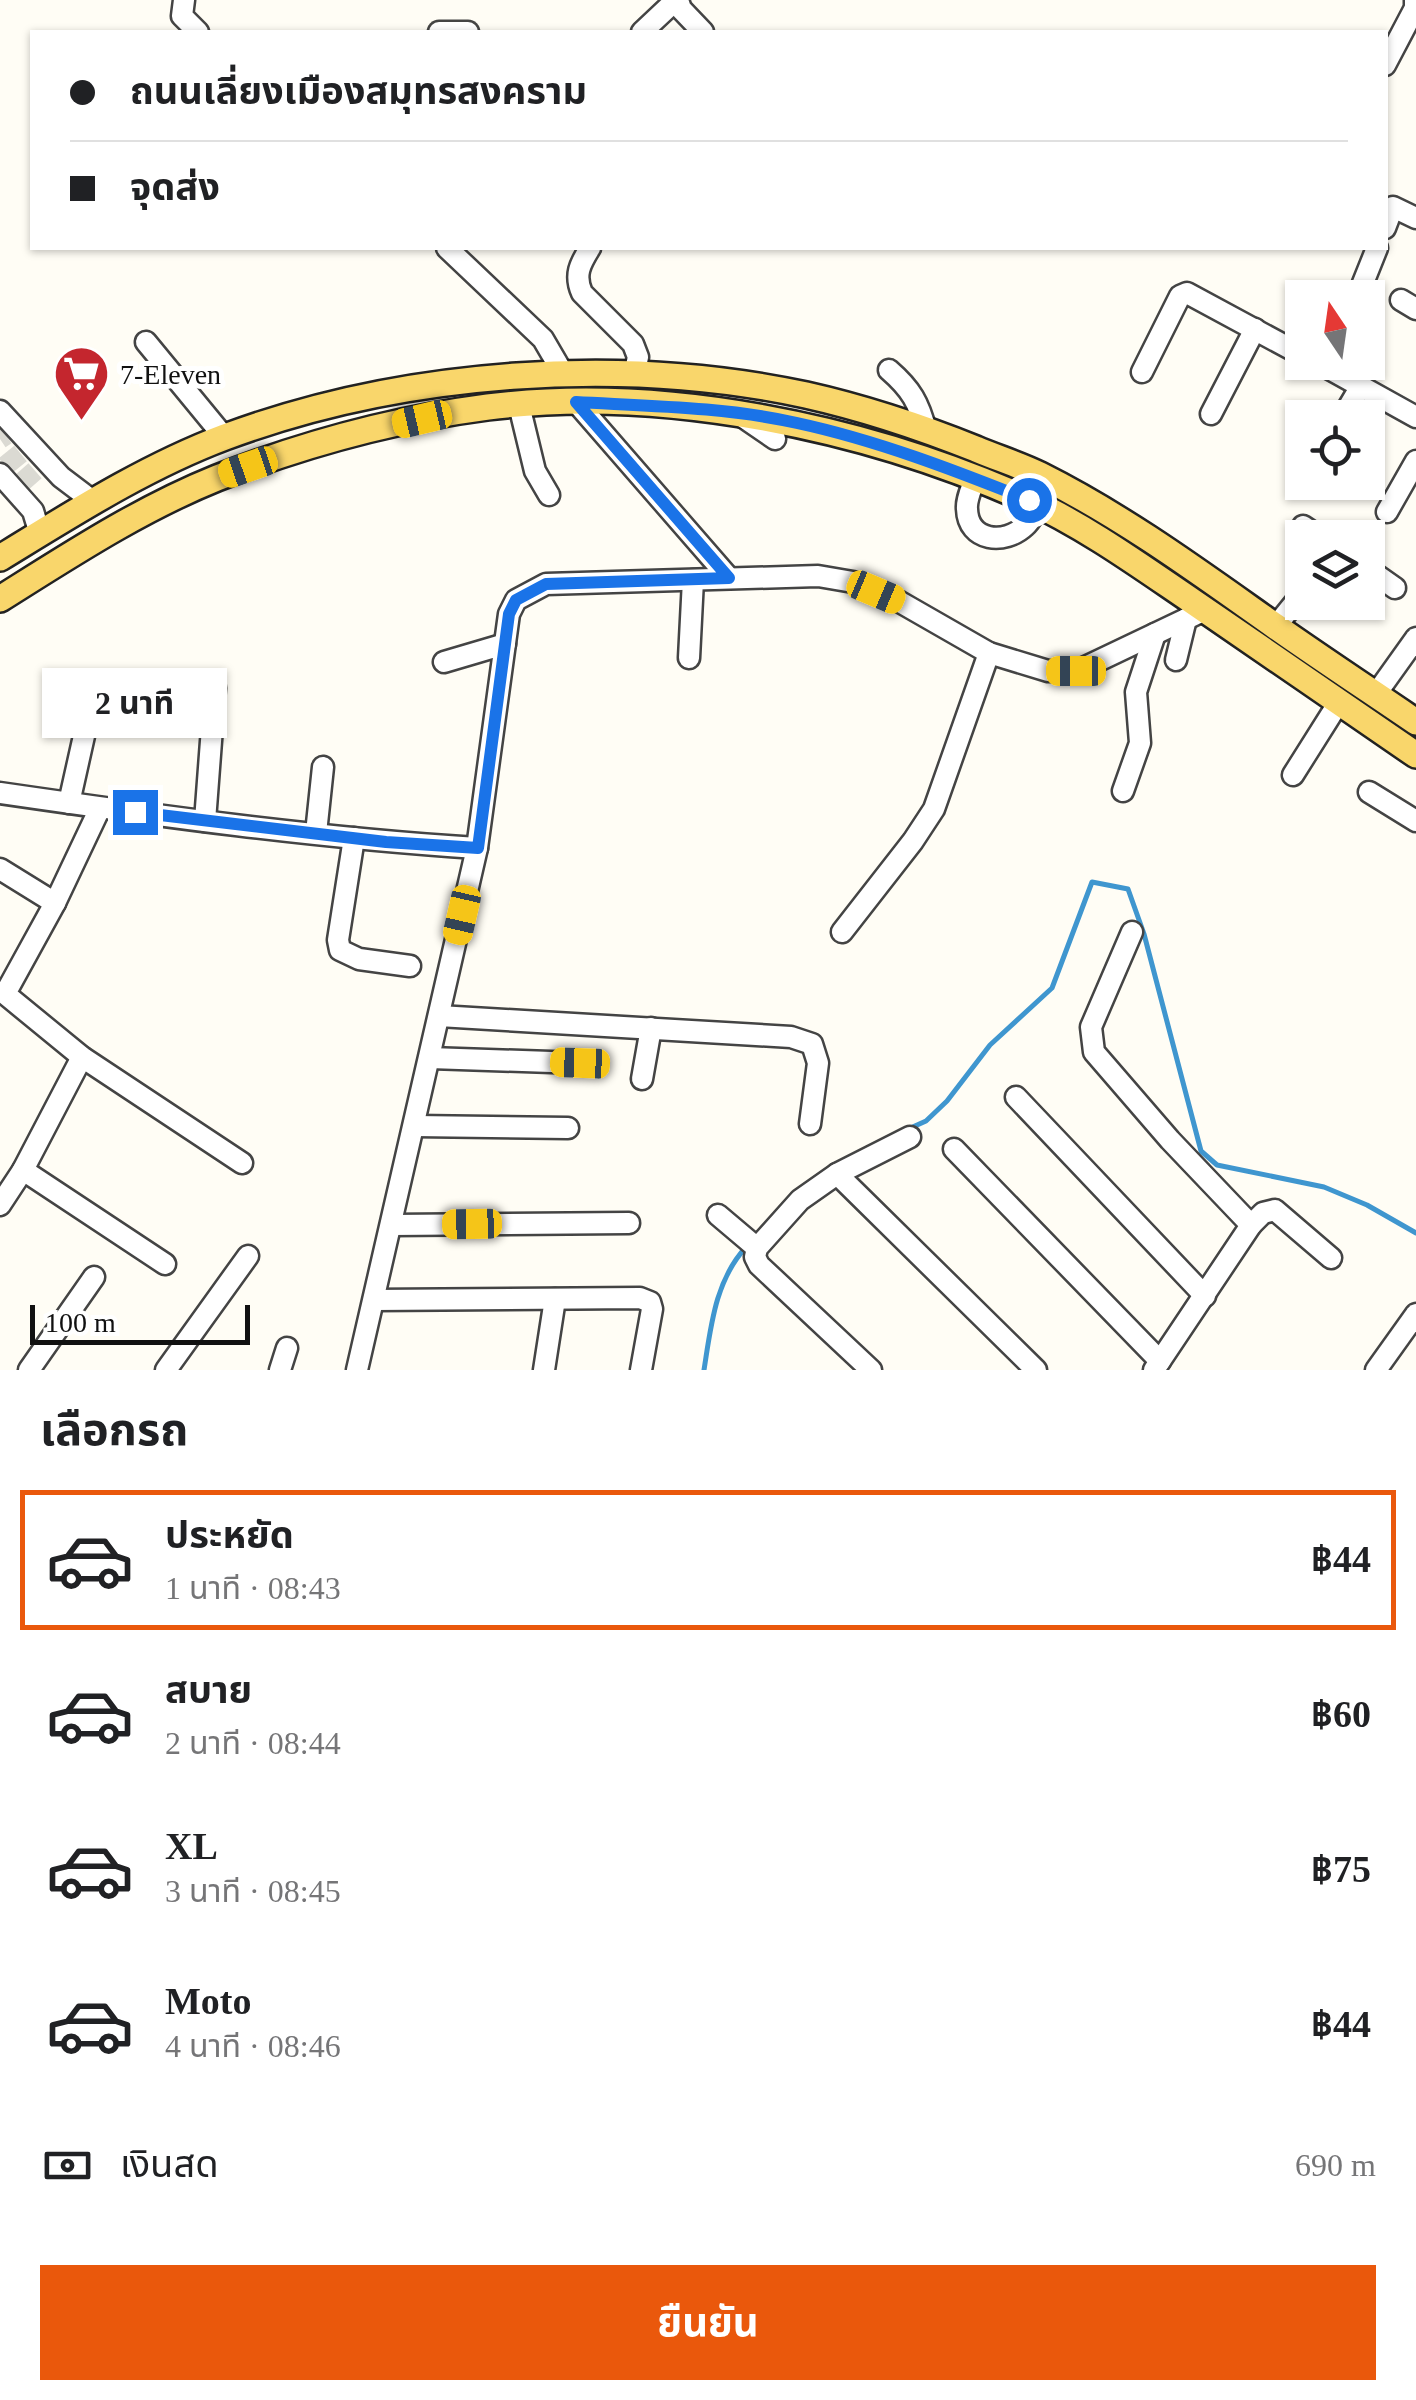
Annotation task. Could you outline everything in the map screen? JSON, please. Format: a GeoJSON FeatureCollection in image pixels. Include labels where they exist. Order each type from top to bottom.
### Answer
{"type":"FeatureCollection","features":[{"type":"Feature","properties":{"kind":"main road"},"geometry":{"type":"LineString","coordinates":[[0,558],[159,467],[225,438],[309,412],[418,387],[564,375],[634,375],[802,394],[926,430],[1040,475],[1189,563],[1416,722]]}},
{"type":"Feature","properties":{"kind":"main road"},"geometry":{"type":"LineString","coordinates":[[0,599],[104,534],[215,479],[314,444],[422,419],[519,405],[576,402],[692,408],[740,416],[784,431],[832,432],[975,478],[1038,506],[1123,554],[1196,615],[1339,702],[1416,756]]}},
{"type":"Feature","properties":{"kind":"street"},"geometry":{"type":"LineString","coordinates":[[184,0],[182,16],[196,30]]}},
{"type":"Feature","properties":{"kind":"street"},"geometry":{"type":"LineString","coordinates":[[644,30],[677,0],[701,30]]}},
{"type":"Feature","properties":{"kind":"street"},"geometry":{"type":"LineString","coordinates":[[1388,59],[1415,8],[1415,0]]}},
{"type":"Feature","properties":{"kind":"street"},"geometry":{"type":"LineString","coordinates":[[1388,220],[1393,208],[1416,218]]}},
{"type":"Feature","properties":{"kind":"street"},"geometry":{"type":"LineString","coordinates":[[449,250],[544,340],[564,375]]}},
{"type":"Feature","properties":{"kind":"street"},"geometry":{"type":"LineString","coordinates":[[589,250],[578,266],[578,283],[582,294],[633,344],[638,357],[634,375]]}},
{"type":"Feature","properties":{"kind":"street"},"geometry":{"type":"LineString","coordinates":[[1364,280],[1376,250]]}},
{"type":"Feature","properties":{"kind":"street"},"geometry":{"type":"LineString","coordinates":[[1142,372],[1180,296],[1188,294],[1285,346]]}},
{"type":"Feature","properties":{"kind":"street"},"geometry":{"type":"LineString","coordinates":[[1211,414],[1255,329]]}},
{"type":"Feature","properties":{"kind":"street"},"geometry":{"type":"LineString","coordinates":[[146,342],[225,438]]}},
{"type":"Feature","properties":{"kind":"street"},"geometry":{"type":"LineString","coordinates":[[889,370],[919,402],[926,430]]}},
{"type":"Feature","properties":{"kind":"street"},"geometry":{"type":"LineString","coordinates":[[1349,380],[1416,418]]}},
{"type":"Feature","properties":{"kind":"street"},"geometry":{"type":"LineString","coordinates":[[1352,400],[1360,386]]}},
{"type":"Feature","properties":{"kind":"street"},"geometry":{"type":"LineString","coordinates":[[576,402],[729,578]]}},
{"type":"Feature","properties":{"kind":"street"},"geometry":{"type":"LineString","coordinates":[[519,405],[534,471],[549,494]]}},
{"type":"Feature","properties":{"kind":"street"},"geometry":{"type":"LineString","coordinates":[[0,411],[10,431],[40,534]]}},
{"type":"Feature","properties":{"kind":"street"},"geometry":{"type":"LineString","coordinates":[[1387,512],[1416,461]]}},
{"type":"Feature","properties":{"kind":"street"},"geometry":{"type":"LineString","coordinates":[[19,468],[94,502]]}},
{"type":"Feature","properties":{"kind":"street"},"geometry":{"type":"LineString","coordinates":[[975,478],[966,505],[969,523],[981,536],[995,539],[1012,535],[1027,524],[1038,506]]}},
{"type":"Feature","properties":{"kind":"street"},"geometry":{"type":"LineString","coordinates":[[357,1370],[478,848],[509,614],[516,600],[546,584],[818,576],[853,582],[900,602],[989,653],[1048,671],[1076,671],[1196,615]]}},
{"type":"Feature","properties":{"kind":"street"},"geometry":{"type":"LineString","coordinates":[[689,658],[693,580]]}},
{"type":"Feature","properties":{"kind":"street"},"geometry":{"type":"LineString","coordinates":[[1385,581],[1395,588]]}},
{"type":"Feature","properties":{"kind":"street"},"geometry":{"type":"LineString","coordinates":[[1176,660],[1196,615]]}},
{"type":"Feature","properties":{"kind":"street"},"geometry":{"type":"LineString","coordinates":[[1276,626],[1285,615]]}},
{"type":"Feature","properties":{"kind":"street"},"geometry":{"type":"LineString","coordinates":[[1123,791],[1140,742],[1136,692],[1155,634]]}},
{"type":"Feature","properties":{"kind":"street"},"geometry":{"type":"LineString","coordinates":[[1376,694],[1416,638]]}},
{"type":"Feature","properties":{"kind":"street"},"geometry":{"type":"LineString","coordinates":[[444,662],[505,644]]}},
{"type":"Feature","properties":{"kind":"street"},"geometry":{"type":"LineString","coordinates":[[842,932],[934,810],[989,653]]}},
{"type":"Feature","properties":{"kind":"street"},"geometry":{"type":"LineString","coordinates":[[205,821],[215,688]]}},
{"type":"Feature","properties":{"kind":"street"},"geometry":{"type":"LineString","coordinates":[[1293,775],[1339,702]]}},
{"type":"Feature","properties":{"kind":"street"},"geometry":{"type":"LineString","coordinates":[[69,804],[90,709]]}},
{"type":"Feature","properties":{"kind":"street"},"geometry":{"type":"LineString","coordinates":[[316,833],[323,767]]}},
{"type":"Feature","properties":{"kind":"street"},"geometry":{"type":"LineString","coordinates":[[1369,792],[1416,820]]}},
{"type":"Feature","properties":{"kind":"street"},"geometry":{"type":"LineString","coordinates":[[0,793],[205,821],[478,848]]}},
{"type":"Feature","properties":{"kind":"street"},"geometry":{"type":"LineString","coordinates":[[100,808],[6,994],[82,1057],[242,1163]]}},
{"type":"Feature","properties":{"kind":"street"},"geometry":{"type":"LineString","coordinates":[[354,838],[338,940],[340,950],[359,959],[410,966]]}},
{"type":"Feature","properties":{"kind":"street"},"geometry":{"type":"LineString","coordinates":[[0,869],[54,903]]}},
{"type":"Feature","properties":{"kind":"street"},"geometry":{"type":"LineString","coordinates":[[1132,932],[1091,1027],[1094,1052],[1170,1140],[1251,1224]]}},
{"type":"Feature","properties":{"kind":"street"},"geometry":{"type":"LineString","coordinates":[[439,1016],[791,1037],[812,1044],[818,1063],[810,1124]]}},
{"type":"Feature","properties":{"kind":"street"},"geometry":{"type":"LineString","coordinates":[[642,1079],[651,1028]]}},
{"type":"Feature","properties":{"kind":"street"},"geometry":{"type":"LineString","coordinates":[[0,1205],[23,1170],[82,1057]]}},
{"type":"Feature","properties":{"kind":"street"},"geometry":{"type":"LineString","coordinates":[[430,1058],[580,1063]]}},
{"type":"Feature","properties":{"kind":"street"},"geometry":{"type":"LineString","coordinates":[[1016,1096],[1204,1296]]}},
{"type":"Feature","properties":{"kind":"street"},"geometry":{"type":"LineString","coordinates":[[414,1126],[568,1128]]}},
{"type":"Feature","properties":{"kind":"street"},"geometry":{"type":"LineString","coordinates":[[753,1243],[800,1200],[836,1174],[910,1137]]}},
{"type":"Feature","properties":{"kind":"street"},"geometry":{"type":"LineString","coordinates":[[954,1149],[1157,1365],[1251,1224],[1263,1213],[1275,1210],[1332,1258]]}},
{"type":"Feature","properties":{"kind":"street"},"geometry":{"type":"LineString","coordinates":[[23,1170],[165,1264]]}},
{"type":"Feature","properties":{"kind":"street"},"geometry":{"type":"LineString","coordinates":[[836,1174],[1036,1370]]}},
{"type":"Feature","properties":{"kind":"street"},"geometry":{"type":"LineString","coordinates":[[718,1215],[753,1243],[760,1265],[871,1370]]}},
{"type":"Feature","properties":{"kind":"street"},"geometry":{"type":"LineString","coordinates":[[392,1225],[629,1223]]}},
{"type":"Feature","properties":{"kind":"street"},"geometry":{"type":"LineString","coordinates":[[166,1370],[248,1256]]}},
{"type":"Feature","properties":{"kind":"street"},"geometry":{"type":"LineString","coordinates":[[30,1370],[94,1277]]}},
{"type":"Feature","properties":{"kind":"street"},"geometry":{"type":"LineString","coordinates":[[375,1300],[640,1298],[650,1302],[652,1309],[641,1370]]}},
{"type":"Feature","properties":{"kind":"street"},"geometry":{"type":"LineString","coordinates":[[544,1370],[555,1299]]}},
{"type":"Feature","properties":{"kind":"street"},"geometry":{"type":"LineString","coordinates":[[1376,1370],[1416,1314]]}},
{"type":"Feature","properties":{"kind":"street"},"geometry":{"type":"LineString","coordinates":[[280,1370],[288,1348]]}},
{"type":"Feature","properties":{"kind":"waterway"},"geometry":{"type":"LineString","coordinates":[[906,1130],[926,1121],[947,1101],[990,1045],[1052,988],[1092,882],[1128,889],[1144,934],[1201,1151],[1217,1165],[1324,1187],[1367,1205],[1416,1233]]}},
{"type":"Feature","properties":{"kind":"waterway"},"geometry":{"type":"LineString","coordinates":[[704,1370],[721,1289],[746,1247]]}},
{"type":"Feature","properties":{"kind":"tunnel"},"geometry":{"type":"LineString","coordinates":[[0,439],[6,435]]}},
{"type":"Feature","properties":{"kind":"tunnel"},"geometry":{"type":"LineString","coordinates":[[5,466],[21,453]]}},
{"type":"Feature","properties":{"kind":"tunnel"},"geometry":{"type":"LineString","coordinates":[[20,484],[36,470]]}},
{"type":"Feature","properties":{"kind":"place","name":"7-Eleven"},"geometry":{"type":"Point","coordinates":[81,423]}},
{"type":"Feature","properties":{"kind":"route"},"geometry":{"type":"LineString","coordinates":[[135,812],[386,842],[478,848],[509,614],[516,600],[546,584],[729,578],[576,402],[692,408],[794,422],[924,460],[1029,500]]}}]}
